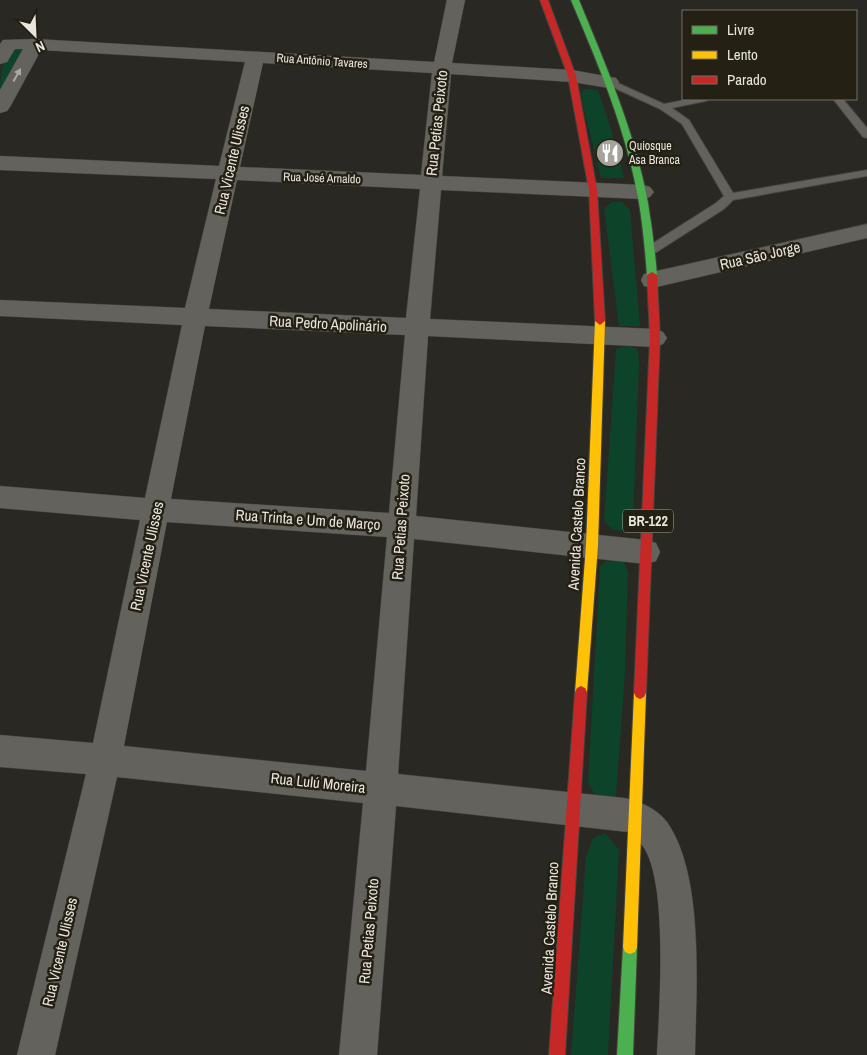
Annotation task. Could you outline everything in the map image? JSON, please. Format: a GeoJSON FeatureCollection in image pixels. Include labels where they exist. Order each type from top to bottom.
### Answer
{"type":"FeatureCollection","features":[{"type":"Feature","properties":{"kind":"main road","name":"Avenida Castelo Branco"},"geometry":{"type":"LineString","coordinates":[[544,0],[572,76],[593,190],[601,334],[592,545],[572,808],[557,1055]]}},
{"type":"Feature","properties":{"kind":"main road","name":"BR-122"},"geometry":{"type":"LineString","coordinates":[[575,0],[609,82],[630,142],[643,192],[651,250],[655,338],[625,1055]]}},
{"type":"Feature","properties":{"kind":"street","name":"Rua Petias Peixoto"},"geometry":{"type":"LineString","coordinates":[[358,1055],[417,328],[442,69],[456,0]]}},
{"type":"Feature","properties":{"kind":"street","name":"Rua Antônio Tavares"},"geometry":{"type":"LineString","coordinates":[[0,58],[9,44],[35,44],[572,76],[609,82]]}},
{"type":"Feature","properties":{"kind":"street"},"geometry":{"type":"LineString","coordinates":[[1,105],[35,44]]}},
{"type":"Feature","properties":{"kind":"street","name":"Rua Vicente Ulisses"},"geometry":{"type":"LineString","coordinates":[[36,1055],[105,760],[194,317],[255,57]]}},
{"type":"Feature","properties":{"kind":"street","name":"Rua José Arnaldo"},"geometry":{"type":"LineString","coordinates":[[0,163],[643,192]]}},
{"type":"Feature","properties":{"kind":"street","name":"Rua São Jorge"},"geometry":{"type":"LineString","coordinates":[[652,280],[867,231]]}},
{"type":"Feature","properties":{"kind":"street","name":"Rua Pedro Apolinário"},"geometry":{"type":"LineString","coordinates":[[0,308],[417,328],[601,334],[655,338]]}},
{"type":"Feature","properties":{"kind":"street","name":"Rua Trinta e Um de Março"},"geometry":{"type":"LineString","coordinates":[[0,497],[156,510],[401,526],[646,552]]}},
{"type":"Feature","properties":{"kind":"street","name":"Rua Lulú Moreira"},"geometry":{"type":"LineString","coordinates":[[0,752],[105,760],[572,808],[636,818]]}},
{"type":"Feature","properties":{"kind":"street"},"geometry":{"type":"LineString","coordinates":[[636,818],[650,828],[662,846],[673,880],[678,924],[676,1055]]}},
{"type":"Feature","properties":{"kind":"lane"},"geometry":{"type":"LineString","coordinates":[[609,82],[678,115],[692,128],[730,197]]}},
{"type":"Feature","properties":{"kind":"lane"},"geometry":{"type":"LineString","coordinates":[[663,107],[697,100]]}},
{"type":"Feature","properties":{"kind":"lane"},"geometry":{"type":"LineString","coordinates":[[839,100],[867,135]]}},
{"type":"Feature","properties":{"kind":"lane"},"geometry":{"type":"LineString","coordinates":[[651,250],[720,206],[730,197],[867,173]]}},
{"type":"Feature","properties":{"kind":"green space"},"geometry":{"type":"Polygon","coordinates":[[[16,47],[27,49],[0,97],[4,62],[16,47]]]}},
{"type":"Feature","properties":{"kind":"green space"},"geometry":{"type":"Polygon","coordinates":[[[585,89],[598,90],[624,178],[601,178],[580,93],[585,89]]]}},
{"type":"Feature","properties":{"kind":"green space"},"geometry":{"type":"Polygon","coordinates":[[[611,202],[622,202],[630,210],[640,326],[619,326],[604,209],[611,202]]]}},
{"type":"Feature","properties":{"kind":"green space"},"geometry":{"type":"Polygon","coordinates":[[[626,346],[638,349],[639,363],[633,524],[626,531],[613,530],[604,521],[616,349],[626,346]]]}},
{"type":"Feature","properties":{"kind":"green space"},"geometry":{"type":"Polygon","coordinates":[[[610,558],[624,561],[628,573],[625,672],[616,797],[597,798],[588,783],[600,566],[610,558]]]}},
{"type":"Feature","properties":{"kind":"green space"},"geometry":{"type":"Polygon","coordinates":[[[605,833],[619,850],[608,1055],[571,1055],[586,857],[593,838],[605,833]]]}},
{"type":"Feature","properties":{"kind":"traffic: fast"},"geometry":{"type":"LineString","coordinates":[[575,0],[615,101],[636,168],[649,238],[652,275]]}},
{"type":"Feature","properties":{"kind":"traffic: fast"},"geometry":{"type":"LineString","coordinates":[[625,1055],[630,947]]}},
{"type":"Feature","properties":{"kind":"traffic: slow"},"geometry":{"type":"LineString","coordinates":[[581,692],[592,545],[600,321]]}},
{"type":"Feature","properties":{"kind":"traffic: slow"},"geometry":{"type":"LineString","coordinates":[[630,947],[640,693]]}},
{"type":"Feature","properties":{"kind":"traffic: jam"},"geometry":{"type":"LineString","coordinates":[[544,0],[572,76],[593,190],[600,321]]}},
{"type":"Feature","properties":{"kind":"traffic: jam"},"geometry":{"type":"LineString","coordinates":[[640,693],[655,338],[652,275]]}},
{"type":"Feature","properties":{"kind":"traffic: jam"},"geometry":{"type":"LineString","coordinates":[[557,1055],[581,692]]}},
{"type":"Feature","properties":{"kind":"place","name":"Quiosque Asa Branca"},"geometry":{"type":"Point","coordinates":[610,153]}}]}
